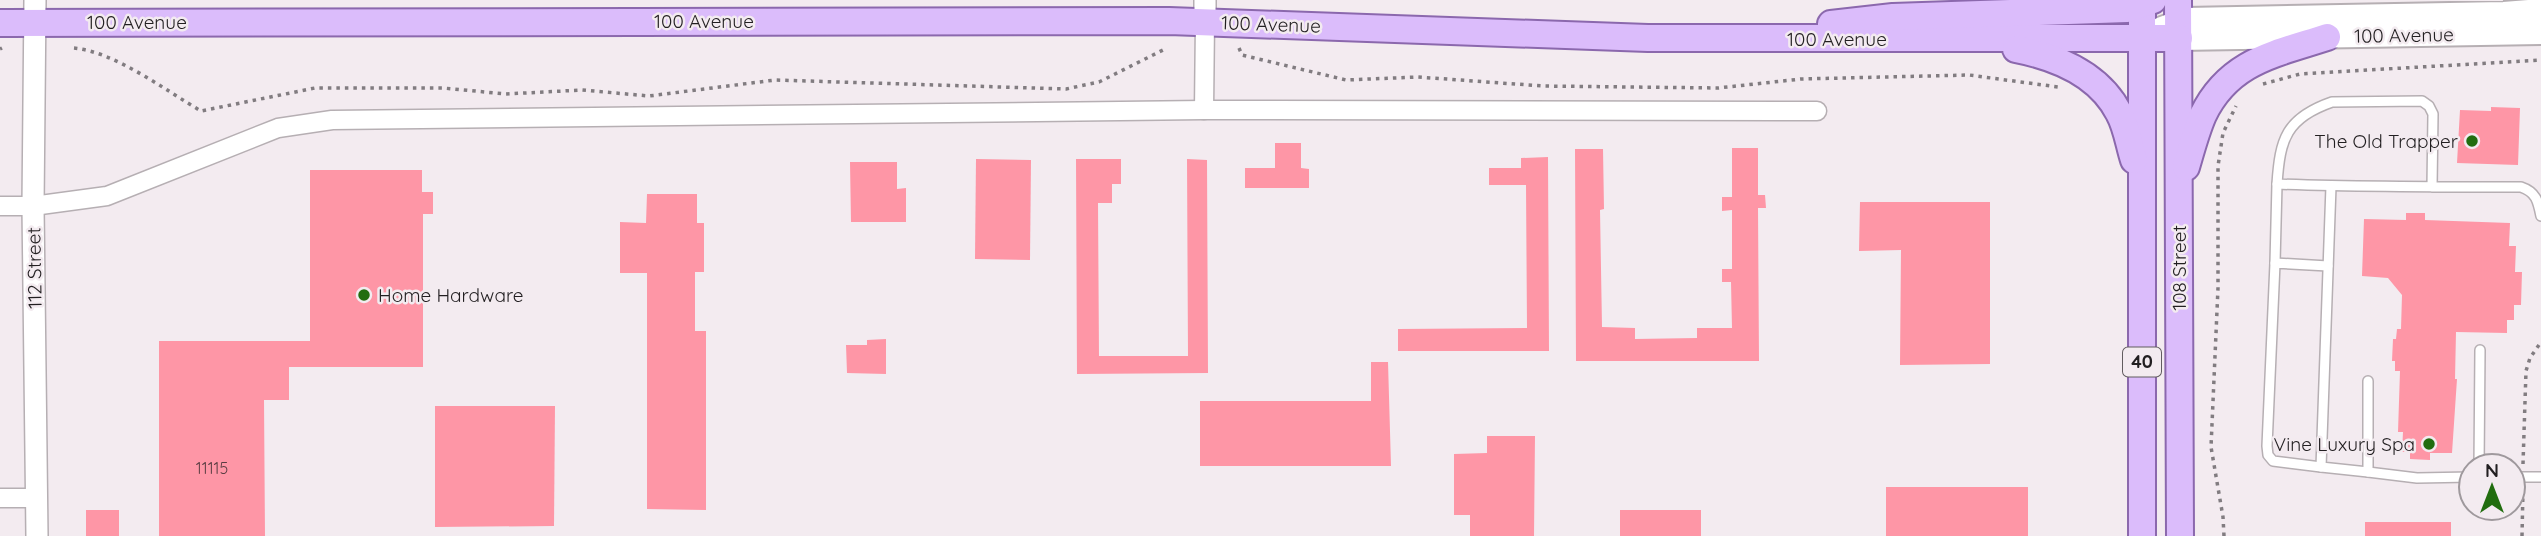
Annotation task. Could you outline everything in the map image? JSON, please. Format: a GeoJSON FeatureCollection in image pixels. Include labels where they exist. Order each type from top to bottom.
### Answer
{"type":"FeatureCollection","features":[{"type":"Feature","properties":{"kind":"main road"},"geometry":{"type":"LineString","coordinates":[[1648,38],[1762,31],[1893,18],[2127,9],[2146,2]]}},
{"type":"Feature","properties":{"kind":"main road","name":"108 Street"},"geometry":{"type":"LineString","coordinates":[[2142,536],[2142,39],[2146,2]]}},
{"type":"Feature","properties":{"kind":"main road","name":"100 Avenue"},"geometry":{"type":"LineString","coordinates":[[1,40],[35,11],[1205,10],[1648,38],[2142,39],[2179,20],[2327,37],[2541,32]]}},
{"type":"Feature","properties":{"kind":"main road"},"geometry":{"type":"LineString","coordinates":[[2179,20],[2541,11]]}},
{"type":"Feature","properties":{"kind":"main road","name":"108 Street"},"geometry":{"type":"LineString","coordinates":[[2179,20],[2180,536]]}},
{"type":"Feature","properties":{"kind":"main road"},"geometry":{"type":"LineString","coordinates":[[2179,188],[2203,117],[2234,86],[2251,63],[2327,37]]}},
{"type":"Feature","properties":{"kind":"main road"},"geometry":{"type":"LineString","coordinates":[[1960,39],[2046,55],[2089,77],[2105,92],[2120,114],[2142,188]]}},
{"type":"Feature","properties":{"kind":"street"},"geometry":{"type":"LineString","coordinates":[[1204,110],[1205,10]]}},
{"type":"Feature","properties":{"kind":"street","name":"112 Street"},"geometry":{"type":"LineString","coordinates":[[35,11],[33,206],[37,536]]}},
{"type":"Feature","properties":{"kind":"street"},"geometry":{"type":"LineString","coordinates":[[0,206],[33,206],[107,196],[278,128],[332,120],[1204,110],[1817,111]]}},
{"type":"Feature","properties":{"kind":"street"},"geometry":{"type":"LineString","coordinates":[[0,498],[37,498]]}},
{"type":"Feature","properties":{"kind":"lane"},"geometry":{"type":"LineString","coordinates":[[2432,187],[2434,114],[2422,101],[2333,102],[2304,115],[2291,125],[2279,156],[2277,184],[2268,455],[2273,461],[2282,464],[2417,478],[2457,477]]}},
{"type":"Feature","properties":{"kind":"lane"},"geometry":{"type":"LineString","coordinates":[[2277,184],[2521,187],[2531,190],[2538,199],[2541,216]]}},
{"type":"Feature","properties":{"kind":"lane"},"geometry":{"type":"LineString","coordinates":[[2321,467],[2331,186]]}},
{"type":"Feature","properties":{"kind":"lane"},"geometry":{"type":"LineString","coordinates":[[2275,263],[2328,266]]}},
{"type":"Feature","properties":{"kind":"lane"},"geometry":{"type":"LineString","coordinates":[[2479,452],[2480,350]]}},
{"type":"Feature","properties":{"kind":"lane"},"geometry":{"type":"LineString","coordinates":[[2368,381],[2368,472]]}},
{"type":"Feature","properties":{"kind":"path"},"geometry":{"type":"LineString","coordinates":[[74,48],[94,50],[113,59],[201,111],[315,88],[443,88],[506,94],[582,90],[649,96],[775,80],[1066,89],[1099,82],[1163,50]]}},
{"type":"Feature","properties":{"kind":"path"},"geometry":{"type":"LineString","coordinates":[[1239,48],[1242,55],[1346,80],[1418,77],[1543,86],[1718,88],[1801,79],[1969,75],[2009,78],[2067,88]]}},
{"type":"Feature","properties":{"kind":"path"},"geometry":{"type":"LineString","coordinates":[[2224,536],[2211,447],[2218,288],[2217,166],[2234,86],[2300,74],[2541,60]]}},
{"type":"Feature","properties":{"kind":"path"},"geometry":{"type":"LineString","coordinates":[[2520,452],[2526,371],[2530,358],[2541,342]]}},
{"type":"Feature","properties":{"kind":"building"},"geometry":{"type":"Polygon","coordinates":[[[2491,107],[2520,108],[2518,165],[2457,163],[2460,110],[2491,111],[2491,107]]]}},
{"type":"Feature","properties":{"kind":"building"},"geometry":{"type":"Polygon","coordinates":[[[1275,143],[1301,143],[1301,168],[1309,169],[1309,188],[1245,188],[1245,168],[1275,168],[1275,143]]]}},
{"type":"Feature","properties":{"kind":"building"},"geometry":{"type":"Polygon","coordinates":[[[1732,148],[1758,148],[1758,195],[1765,195],[1766,208],[1758,208],[1759,361],[1576,361],[1575,149],[1603,149],[1604,209],[1600,210],[1602,327],[1635,328],[1635,339],[1697,338],[1697,328],[1732,328],[1731,282],[1722,282],[1722,269],[1732,269],[1732,210],[1722,211],[1722,197],[1732,197],[1732,148]]]}},
{"type":"Feature","properties":{"kind":"building"},"geometry":{"type":"Polygon","coordinates":[[[1548,157],[1549,351],[1398,351],[1398,329],[1527,328],[1526,185],[1489,185],[1489,168],[1521,168],[1521,158],[1548,157]]]}},
{"type":"Feature","properties":{"kind":"building"},"geometry":{"type":"Polygon","coordinates":[[[976,159],[1031,160],[1030,260],[975,259],[976,159]]]}},
{"type":"Feature","properties":{"kind":"building"},"geometry":{"type":"Polygon","coordinates":[[[1076,159],[1121,159],[1121,184],[1112,184],[1112,203],[1098,203],[1099,356],[1188,356],[1187,159],[1207,160],[1208,373],[1077,374],[1076,159]]]}},
{"type":"Feature","properties":{"kind":"building"},"geometry":{"type":"Polygon","coordinates":[[[850,162],[897,162],[897,189],[906,188],[906,222],[851,222],[850,162]]]}},
{"type":"Feature","properties":{"kind":"building"},"geometry":{"type":"Polygon","coordinates":[[[310,170],[422,170],[422,192],[433,192],[433,214],[423,214],[423,367],[289,367],[289,400],[264,400],[265,536],[159,536],[159,341],[310,341],[310,170]]]}},
{"type":"Feature","properties":{"kind":"building"},"geometry":{"type":"Polygon","coordinates":[[[647,194],[697,194],[697,223],[704,223],[704,272],[695,272],[695,331],[706,331],[706,510],[647,509],[647,273],[620,273],[620,222],[646,223],[647,194]]]}},
{"type":"Feature","properties":{"kind":"building"},"geometry":{"type":"Polygon","coordinates":[[[1860,202],[1990,202],[1990,364],[1900,365],[1901,250],[1859,251],[1860,202]]]}},
{"type":"Feature","properties":{"kind":"building"},"geometry":{"type":"Polygon","coordinates":[[[2406,213],[2425,213],[2425,220],[2510,223],[2509,246],[2516,246],[2515,272],[2522,272],[2521,305],[2514,305],[2514,320],[2507,320],[2507,333],[2456,332],[2457,379],[2452,453],[2430,453],[2430,460],[2410,459],[2410,452],[2402,452],[2403,432],[2398,432],[2400,371],[2395,371],[2395,361],[2392,361],[2393,339],[2396,339],[2397,329],[2401,329],[2402,295],[2388,278],[2362,276],[2364,219],[2406,220],[2406,213]]]}},
{"type":"Feature","properties":{"kind":"building"},"geometry":{"type":"Polygon","coordinates":[[[886,339],[886,374],[847,373],[846,345],[867,345],[867,340],[886,339]]]}},
{"type":"Feature","properties":{"kind":"building"},"geometry":{"type":"Polygon","coordinates":[[[1371,362],[1388,362],[1391,466],[1200,466],[1200,401],[1371,401],[1371,362]]]}},
{"type":"Feature","properties":{"kind":"building"},"geometry":{"type":"Polygon","coordinates":[[[435,406],[555,406],[554,526],[435,527],[435,406]]]}},
{"type":"Feature","properties":{"kind":"building"},"geometry":{"type":"Polygon","coordinates":[[[1487,436],[1535,436],[1534,536],[1470,536],[1470,515],[1454,515],[1454,454],[1487,453],[1487,436]]]}},
{"type":"Feature","properties":{"kind":"building"},"geometry":{"type":"Polygon","coordinates":[[[1886,487],[2028,487],[2028,536],[1886,536],[1886,487]]]}},
{"type":"Feature","properties":{"kind":"building"},"geometry":{"type":"Polygon","coordinates":[[[86,510],[119,510],[119,536],[86,536],[86,510]]]}},
{"type":"Feature","properties":{"kind":"building"},"geometry":{"type":"Polygon","coordinates":[[[1620,510],[1701,510],[1701,536],[1620,536],[1620,510]]]}},
{"type":"Feature","properties":{"kind":"building"},"geometry":{"type":"Polygon","coordinates":[[[2365,522],[2451,522],[2451,536],[2365,536],[2365,522]]]}},
{"type":"Feature","properties":{"kind":"place","name":"The Old Trapper"},"geometry":{"type":"Point","coordinates":[2472,141]}},
{"type":"Feature","properties":{"kind":"place","name":"Home Hardware"},"geometry":{"type":"Point","coordinates":[364,295]}},
{"type":"Feature","properties":{"kind":"place","name":"Vine Luxury Spa"},"geometry":{"type":"Point","coordinates":[2429,444]}}]}
